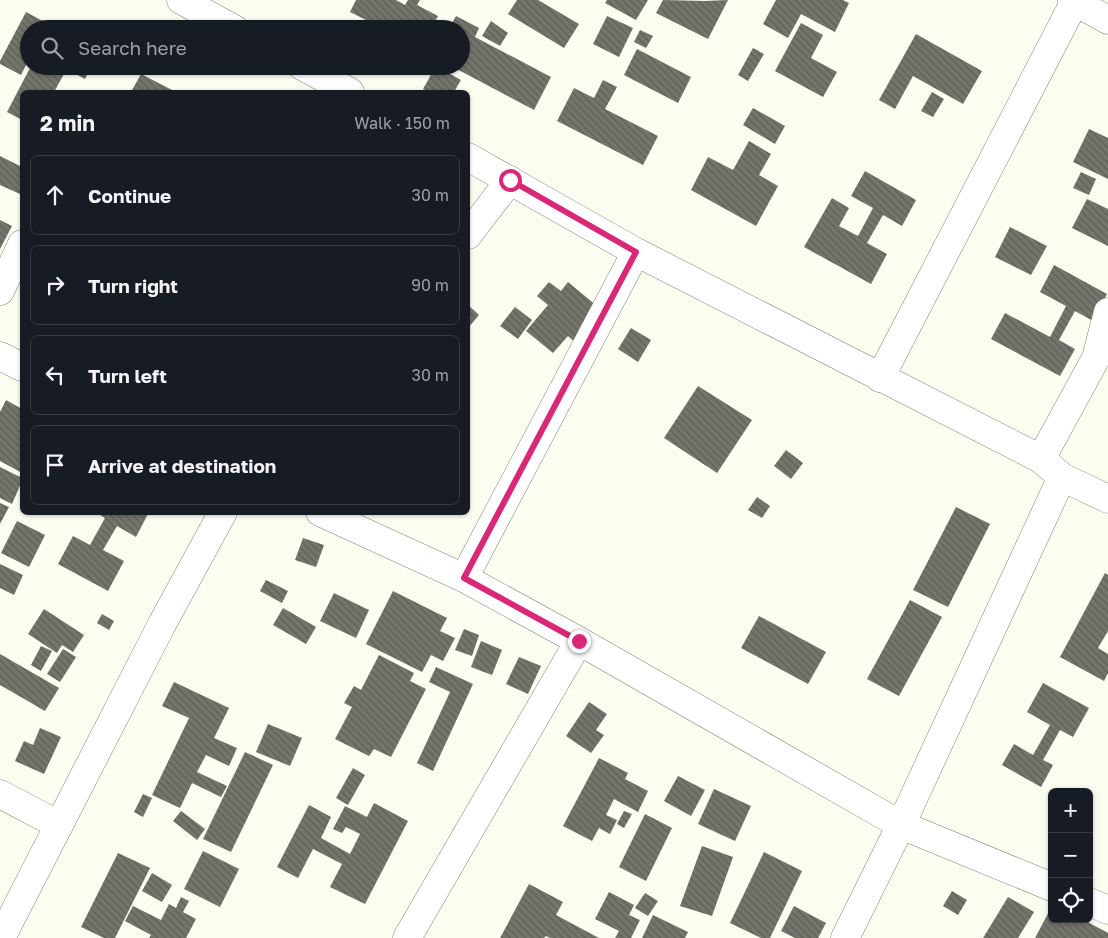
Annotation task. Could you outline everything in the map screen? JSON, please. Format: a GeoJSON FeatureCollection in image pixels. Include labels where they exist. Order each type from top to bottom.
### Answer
{"type":"FeatureCollection","features":[{"type":"Feature","properties":{"kind":"street"},"geometry":{"type":"LineString","coordinates":[[181,0],[218,20]]}},
{"type":"Feature","properties":{"kind":"street"},"geometry":{"type":"LineString","coordinates":[[880,378],[1073,1],[1108,20]]}},
{"type":"Feature","properties":{"kind":"street"},"geometry":{"type":"LineString","coordinates":[[319,75],[346,90]]}},
{"type":"Feature","properties":{"kind":"street"},"geometry":{"type":"LineString","coordinates":[[470,158],[636,252],[1041,460],[1062,477],[1108,499]]}},
{"type":"Feature","properties":{"kind":"street"},"geometry":{"type":"LineString","coordinates":[[470,232],[510,180]]}},
{"type":"Feature","properties":{"kind":"street"},"geometry":{"type":"LineString","coordinates":[[0,291],[20,248]]}},
{"type":"Feature","properties":{"kind":"street"},"geometry":{"type":"LineString","coordinates":[[464,578],[636,252]]}},
{"type":"Feature","properties":{"kind":"street"},"geometry":{"type":"LineString","coordinates":[[1041,460],[1096,358],[1108,312]]}},
{"type":"Feature","properties":{"kind":"street"},"geometry":{"type":"LineString","coordinates":[[0,356],[20,366]]}},
{"type":"Feature","properties":{"kind":"street"},"geometry":{"type":"LineString","coordinates":[[845,938],[901,825],[1062,477]]}},
{"type":"Feature","properties":{"kind":"street"},"geometry":{"type":"LineString","coordinates":[[2,938],[161,626],[221,515]]}},
{"type":"Feature","properties":{"kind":"street"},"geometry":{"type":"LineString","coordinates":[[327,515],[464,578],[579,641],[901,825],[1048,885]]}},
{"type":"Feature","properties":{"kind":"street"},"geometry":{"type":"LineString","coordinates":[[407,938],[579,641]]}},
{"type":"Feature","properties":{"kind":"street"},"geometry":{"type":"LineString","coordinates":[[0,794],[58,825]]}},
{"type":"Feature","properties":{"kind":"street"},"geometry":{"type":"LineString","coordinates":[[1093,904],[1108,910]]}},
{"type":"Feature","properties":{"kind":"building"},"geometry":{"type":"Polygon","coordinates":[[[356,0],[396,0],[405,5],[408,0],[420,0],[417,5],[438,16],[436,20],[366,20],[350,12],[356,0]]]}},
{"type":"Feature","properties":{"kind":"building"},"geometry":{"type":"Polygon","coordinates":[[[517,0],[538,0],[579,24],[564,48],[508,14],[517,0]]]}},
{"type":"Feature","properties":{"kind":"building"},"geometry":{"type":"Polygon","coordinates":[[[607,0],[648,0],[636,20],[605,3],[607,0]]]}},
{"type":"Feature","properties":{"kind":"building"},"geometry":{"type":"Polygon","coordinates":[[[663,0],[728,0],[708,39],[656,13],[663,0]]]}},
{"type":"Feature","properties":{"kind":"building"},"geometry":{"type":"Polygon","coordinates":[[[776,0],[843,0],[849,3],[835,32],[801,14],[788,38],[763,24],[776,0]]]}},
{"type":"Feature","properties":{"kind":"building"},"geometry":{"type":"Polygon","coordinates":[[[26,12],[41,20],[22,20],[26,12]]]}},
{"type":"Feature","properties":{"kind":"building"},"geometry":{"type":"Polygon","coordinates":[[[456,16],[464,20],[454,20],[456,16]]]}},
{"type":"Feature","properties":{"kind":"building"},"geometry":{"type":"Polygon","coordinates":[[[607,16],[633,28],[619,57],[593,44],[607,16]]]}},
{"type":"Feature","properties":{"kind":"building"},"geometry":{"type":"Polygon","coordinates":[[[491,21],[508,33],[500,46],[482,36],[491,21]]]}},
{"type":"Feature","properties":{"kind":"building"},"geometry":{"type":"Polygon","coordinates":[[[20,23],[20,74],[0,64],[20,23]]]}},
{"type":"Feature","properties":{"kind":"building"},"geometry":{"type":"Polygon","coordinates":[[[470,23],[479,28],[475,37],[551,77],[534,110],[468,75],[470,75],[470,23]]]}},
{"type":"Feature","properties":{"kind":"building"},"geometry":{"type":"Polygon","coordinates":[[[801,23],[823,35],[811,58],[837,72],[823,97],[775,71],[801,23]]]}},
{"type":"Feature","properties":{"kind":"building"},"geometry":{"type":"Polygon","coordinates":[[[640,30],[653,36],[646,48],[634,42],[640,30]]]}},
{"type":"Feature","properties":{"kind":"building"},"geometry":{"type":"Polygon","coordinates":[[[916,34],[982,71],[963,104],[913,76],[895,109],[879,100],[916,34]]]}},
{"type":"Feature","properties":{"kind":"building"},"geometry":{"type":"Polygon","coordinates":[[[753,48],[764,54],[748,81],[738,75],[753,48]]]}},
{"type":"Feature","properties":{"kind":"building"},"geometry":{"type":"Polygon","coordinates":[[[637,49],[691,77],[678,103],[624,75],[637,49]]]}},
{"type":"Feature","properties":{"kind":"building"},"geometry":{"type":"Polygon","coordinates":[[[26,75],[63,75],[55,90],[20,90],[20,119],[7,112],[26,75]]]}},
{"type":"Feature","properties":{"kind":"building"},"geometry":{"type":"Polygon","coordinates":[[[77,75],[87,75],[85,79],[77,75]]]}},
{"type":"Feature","properties":{"kind":"building"},"geometry":{"type":"Polygon","coordinates":[[[140,75],[143,75],[172,90],[132,90],[140,75]]]}},
{"type":"Feature","properties":{"kind":"building"},"geometry":{"type":"Polygon","coordinates":[[[431,75],[452,75],[461,80],[455,90],[423,89],[431,75]]]}},
{"type":"Feature","properties":{"kind":"building"},"geometry":{"type":"Polygon","coordinates":[[[603,80],[617,87],[605,109],[658,136],[643,165],[557,121],[574,88],[594,98],[603,80]]]}},
{"type":"Feature","properties":{"kind":"building"},"geometry":{"type":"Polygon","coordinates":[[[932,92],[944,99],[933,117],[921,111],[932,92]]]}},
{"type":"Feature","properties":{"kind":"building"},"geometry":{"type":"Polygon","coordinates":[[[753,108],[785,126],[775,144],[743,125],[753,108]]]}},
{"type":"Feature","properties":{"kind":"building"},"geometry":{"type":"Polygon","coordinates":[[[1089,129],[1108,138],[1108,179],[1073,162],[1089,129]]]}},
{"type":"Feature","properties":{"kind":"building"},"geometry":{"type":"Polygon","coordinates":[[[749,141],[771,154],[759,175],[778,186],[756,226],[691,190],[708,157],[733,170],[749,141]]]}},
{"type":"Feature","properties":{"kind":"building"},"geometry":{"type":"Polygon","coordinates":[[[0,156],[20,166],[20,194],[0,185],[0,156]]]}},
{"type":"Feature","properties":{"kind":"building"},"geometry":{"type":"Polygon","coordinates":[[[865,171],[916,200],[902,226],[883,215],[867,243],[887,254],[871,284],[804,247],[832,198],[849,208],[839,226],[858,236],[873,208],[851,196],[865,171]]]}},
{"type":"Feature","properties":{"kind":"building"},"geometry":{"type":"Polygon","coordinates":[[[1081,172],[1096,179],[1089,195],[1073,188],[1081,172]]]}},
{"type":"Feature","properties":{"kind":"building"},"geometry":{"type":"Polygon","coordinates":[[[1087,199],[1108,209],[1108,246],[1072,228],[1087,199]]]}},
{"type":"Feature","properties":{"kind":"building"},"geometry":{"type":"Polygon","coordinates":[[[0,220],[12,226],[0,249],[0,220]]]}},
{"type":"Feature","properties":{"kind":"building"},"geometry":{"type":"Polygon","coordinates":[[[1010,227],[1047,246],[1031,275],[995,257],[1010,227]]]}},
{"type":"Feature","properties":{"kind":"building"},"geometry":{"type":"Polygon","coordinates":[[[1054,265],[1107,294],[1093,321],[1075,311],[1059,340],[1075,349],[1060,376],[991,339],[1005,313],[1050,337],[1066,306],[1040,292],[1054,265]]]}},
{"type":"Feature","properties":{"kind":"building"},"geometry":{"type":"Polygon","coordinates":[[[549,282],[561,291],[568,282],[597,306],[581,325],[589,332],[578,345],[568,336],[553,353],[526,331],[548,305],[537,296],[549,282]]]}},
{"type":"Feature","properties":{"kind":"building"},"geometry":{"type":"Polygon","coordinates":[[[470,307],[479,315],[470,326],[470,307]]]}},
{"type":"Feature","properties":{"kind":"building"},"geometry":{"type":"Polygon","coordinates":[[[515,307],[532,320],[518,339],[500,326],[515,307]]]}},
{"type":"Feature","properties":{"kind":"building"},"geometry":{"type":"Polygon","coordinates":[[[631,328],[651,340],[638,362],[618,349],[631,328]]]}},
{"type":"Feature","properties":{"kind":"building"},"geometry":{"type":"Polygon","coordinates":[[[698,386],[752,420],[717,473],[664,438],[698,386]]]}},
{"type":"Feature","properties":{"kind":"building"},"geometry":{"type":"Polygon","coordinates":[[[6,400],[20,408],[20,472],[0,461],[0,412],[6,400]]]}},
{"type":"Feature","properties":{"kind":"building"},"geometry":{"type":"Polygon","coordinates":[[[786,450],[803,463],[791,479],[774,466],[786,450]]]}},
{"type":"Feature","properties":{"kind":"building"},"geometry":{"type":"Polygon","coordinates":[[[0,467],[20,477],[20,486],[12,504],[0,498],[0,467]]]}},
{"type":"Feature","properties":{"kind":"building"},"geometry":{"type":"Polygon","coordinates":[[[757,497],[770,506],[762,518],[748,510],[757,497]]]}},
{"type":"Feature","properties":{"kind":"building"},"geometry":{"type":"Polygon","coordinates":[[[0,503],[9,507],[0,524],[0,503]]]}},
{"type":"Feature","properties":{"kind":"building"},"geometry":{"type":"Polygon","coordinates":[[[956,507],[990,524],[948,607],[913,590],[956,507]]]}},
{"type":"Feature","properties":{"kind":"building"},"geometry":{"type":"Polygon","coordinates":[[[100,515],[147,515],[136,537],[117,526],[103,550],[124,561],[108,591],[58,564],[73,536],[90,545],[105,518],[100,515]]]}},
{"type":"Feature","properties":{"kind":"building"},"geometry":{"type":"Polygon","coordinates":[[[17,521],[45,535],[29,567],[1,553],[17,521]]]}},
{"type":"Feature","properties":{"kind":"building"},"geometry":{"type":"Polygon","coordinates":[[[303,538],[324,545],[316,567],[295,560],[303,538]]]}},
{"type":"Feature","properties":{"kind":"building"},"geometry":{"type":"Polygon","coordinates":[[[0,564],[23,575],[14,595],[0,588],[0,564]]]}},
{"type":"Feature","properties":{"kind":"building"},"geometry":{"type":"Polygon","coordinates":[[[1105,573],[1108,575],[1108,631],[1098,648],[1108,654],[1108,673],[1104,681],[1060,657],[1105,573]]]}},
{"type":"Feature","properties":{"kind":"building"},"geometry":{"type":"Polygon","coordinates":[[[266,580],[288,591],[282,603],[260,591],[266,580]]]}},
{"type":"Feature","properties":{"kind":"building"},"geometry":{"type":"Polygon","coordinates":[[[393,591],[447,618],[440,631],[455,638],[443,661],[431,655],[422,672],[366,644],[393,591]]]}},
{"type":"Feature","properties":{"kind":"building"},"geometry":{"type":"Polygon","coordinates":[[[334,593],[369,610],[356,638],[320,621],[334,593]]]}},
{"type":"Feature","properties":{"kind":"building"},"geometry":{"type":"Polygon","coordinates":[[[910,600],[942,617],[899,696],[867,679],[910,600]]]}},
{"type":"Feature","properties":{"kind":"building"},"geometry":{"type":"Polygon","coordinates":[[[283,608],[316,627],[306,644],[273,625],[283,608]]]}},
{"type":"Feature","properties":{"kind":"building"},"geometry":{"type":"Polygon","coordinates":[[[44,609],[84,635],[73,652],[62,645],[57,653],[28,634],[44,609]]]}},
{"type":"Feature","properties":{"kind":"building"},"geometry":{"type":"Polygon","coordinates":[[[102,614],[114,621],[109,630],[97,623],[102,614]]]}},
{"type":"Feature","properties":{"kind":"building"},"geometry":{"type":"Polygon","coordinates":[[[759,616],[826,652],[808,684],[741,648],[759,616]]]}},
{"type":"Feature","properties":{"kind":"building"},"geometry":{"type":"Polygon","coordinates":[[[464,629],[479,635],[472,656],[455,650],[464,629]]]}},
{"type":"Feature","properties":{"kind":"building"},"geometry":{"type":"Polygon","coordinates":[[[481,641],[502,650],[492,675],[471,667],[481,641]]]}},
{"type":"Feature","properties":{"kind":"building"},"geometry":{"type":"Polygon","coordinates":[[[41,646],[52,651],[41,671],[31,665],[41,646]]]}},
{"type":"Feature","properties":{"kind":"building"},"geometry":{"type":"Polygon","coordinates":[[[63,649],[76,657],[60,682],[47,674],[63,649]]]}},
{"type":"Feature","properties":{"kind":"building"},"geometry":{"type":"Polygon","coordinates":[[[0,654],[59,688],[45,711],[0,685],[0,654]]]}},
{"type":"Feature","properties":{"kind":"building"},"geometry":{"type":"Polygon","coordinates":[[[379,655],[414,673],[410,681],[426,689],[391,757],[374,749],[369,756],[335,739],[352,707],[344,703],[354,686],[361,690],[379,655]]]}},
{"type":"Feature","properties":{"kind":"building"},"geometry":{"type":"Polygon","coordinates":[[[519,657],[541,666],[528,694],[506,684],[519,657]]]}},
{"type":"Feature","properties":{"kind":"building"},"geometry":{"type":"Polygon","coordinates":[[[436,667],[473,684],[433,771],[417,763],[450,692],[429,682],[436,667]]]}},
{"type":"Feature","properties":{"kind":"building"},"geometry":{"type":"Polygon","coordinates":[[[174,682],[229,708],[214,738],[237,748],[229,766],[206,755],[197,772],[227,786],[221,797],[192,783],[180,808],[152,795],[189,718],[162,706],[174,682]]]}},
{"type":"Feature","properties":{"kind":"building"},"geometry":{"type":"Polygon","coordinates":[[[1043,683],[1089,708],[1073,737],[1060,730],[1043,760],[1053,765],[1041,787],[1002,765],[1014,744],[1033,755],[1050,725],[1027,712],[1043,683]]]}},
{"type":"Feature","properties":{"kind":"building"},"geometry":{"type":"Polygon","coordinates":[[[589,702],[607,714],[596,730],[604,735],[591,753],[566,736],[589,702]]]}},
{"type":"Feature","properties":{"kind":"building"},"geometry":{"type":"Polygon","coordinates":[[[268,724],[302,738],[290,766],[256,752],[268,724]]]}},
{"type":"Feature","properties":{"kind":"building"},"geometry":{"type":"Polygon","coordinates":[[[40,728],[61,737],[44,774],[15,761],[24,741],[33,745],[40,728]]]}},
{"type":"Feature","properties":{"kind":"building"},"geometry":{"type":"Polygon","coordinates":[[[245,752],[273,765],[231,852],[203,839],[245,752]]]}},
{"type":"Feature","properties":{"kind":"building"},"geometry":{"type":"Polygon","coordinates":[[[599,758],[628,773],[625,779],[648,791],[638,812],[614,799],[606,815],[617,820],[610,834],[599,828],[592,841],[563,826],[599,758]]]}},
{"type":"Feature","properties":{"kind":"building"},"geometry":{"type":"Polygon","coordinates":[[[353,768],[365,775],[348,805],[336,798],[353,768]]]}},
{"type":"Feature","properties":{"kind":"building"},"geometry":{"type":"Polygon","coordinates":[[[678,776],[705,790],[691,816],[664,801],[678,776]]]}},
{"type":"Feature","properties":{"kind":"building"},"geometry":{"type":"Polygon","coordinates":[[[714,789],[751,806],[735,841],[698,824],[714,789]]]}},
{"type":"Feature","properties":{"kind":"building"},"geometry":{"type":"Polygon","coordinates":[[[143,794],[152,798],[143,817],[134,812],[143,794]]]}},
{"type":"Feature","properties":{"kind":"building"},"geometry":{"type":"Polygon","coordinates":[[[374,803],[408,821],[365,904],[330,887],[342,864],[313,849],[298,878],[277,867],[309,805],[331,817],[321,838],[350,854],[360,834],[346,827],[342,833],[333,829],[345,806],[367,817],[374,803]]]}},
{"type":"Feature","properties":{"kind":"building"},"geometry":{"type":"Polygon","coordinates":[[[181,811],[205,829],[197,840],[173,821],[181,811]]]}},
{"type":"Feature","properties":{"kind":"building"},"geometry":{"type":"Polygon","coordinates":[[[624,811],[632,814],[624,828],[617,824],[624,811]]]}},
{"type":"Feature","properties":{"kind":"building"},"geometry":{"type":"Polygon","coordinates":[[[645,814],[672,828],[646,881],[619,867],[645,814]]]}},
{"type":"Feature","properties":{"kind":"building"},"geometry":{"type":"Polygon","coordinates":[[[702,846],[733,857],[712,916],[680,906],[702,846]]]}},
{"type":"Feature","properties":{"kind":"building"},"geometry":{"type":"Polygon","coordinates":[[[203,851],[239,869],[220,907],[184,889],[203,851]]]}},
{"type":"Feature","properties":{"kind":"building"},"geometry":{"type":"Polygon","coordinates":[[[764,852],[802,871],[770,938],[761,938],[730,923],[764,852]]]}},
{"type":"Feature","properties":{"kind":"building"},"geometry":{"type":"Polygon","coordinates":[[[118,853],[150,868],[115,938],[104,938],[81,927],[118,853]]]}},
{"type":"Feature","properties":{"kind":"building"},"geometry":{"type":"Polygon","coordinates":[[[152,873],[172,885],[162,902],[142,891],[152,873]]]}},
{"type":"Feature","properties":{"kind":"building"},"geometry":{"type":"Polygon","coordinates":[[[529,884],[563,902],[556,915],[599,938],[550,938],[546,936],[544,938],[500,938],[529,884]]]}},
{"type":"Feature","properties":{"kind":"building"},"geometry":{"type":"Polygon","coordinates":[[[952,891],[967,900],[958,915],[943,906],[952,891]]]}},
{"type":"Feature","properties":{"kind":"building"},"geometry":{"type":"Polygon","coordinates":[[[609,892],[634,905],[629,915],[640,920],[631,938],[615,938],[619,931],[595,919],[609,892]]]}},
{"type":"Feature","properties":{"kind":"building"},"geometry":{"type":"Polygon","coordinates":[[[645,893],[658,901],[648,916],[635,908],[645,893]]]}},
{"type":"Feature","properties":{"kind":"building"},"geometry":{"type":"Polygon","coordinates":[[[181,897],[189,901],[183,912],[196,919],[186,938],[149,938],[151,935],[125,921],[133,906],[161,920],[169,904],[176,908],[181,897]]]}},
{"type":"Feature","properties":{"kind":"building"},"geometry":{"type":"Polygon","coordinates":[[[1008,897],[1034,912],[1018,938],[983,938],[1008,897]]]}},
{"type":"Feature","properties":{"kind":"building"},"geometry":{"type":"Polygon","coordinates":[[[794,906],[826,923],[818,938],[795,938],[781,931],[794,906]]]}},
{"type":"Feature","properties":{"kind":"building"},"geometry":{"type":"Polygon","coordinates":[[[1048,914],[1048,923],[1089,923],[1108,933],[1108,938],[1035,938],[1048,914]]]}},
{"type":"Feature","properties":{"kind":"building"},"geometry":{"type":"Polygon","coordinates":[[[653,915],[688,932],[685,938],[642,938],[653,915]]]}},
{"type":"Feature","properties":{"kind":"route"},"geometry":{"type":"LineString","coordinates":[[510,180],[636,252],[464,578],[579,641]]}}]}
